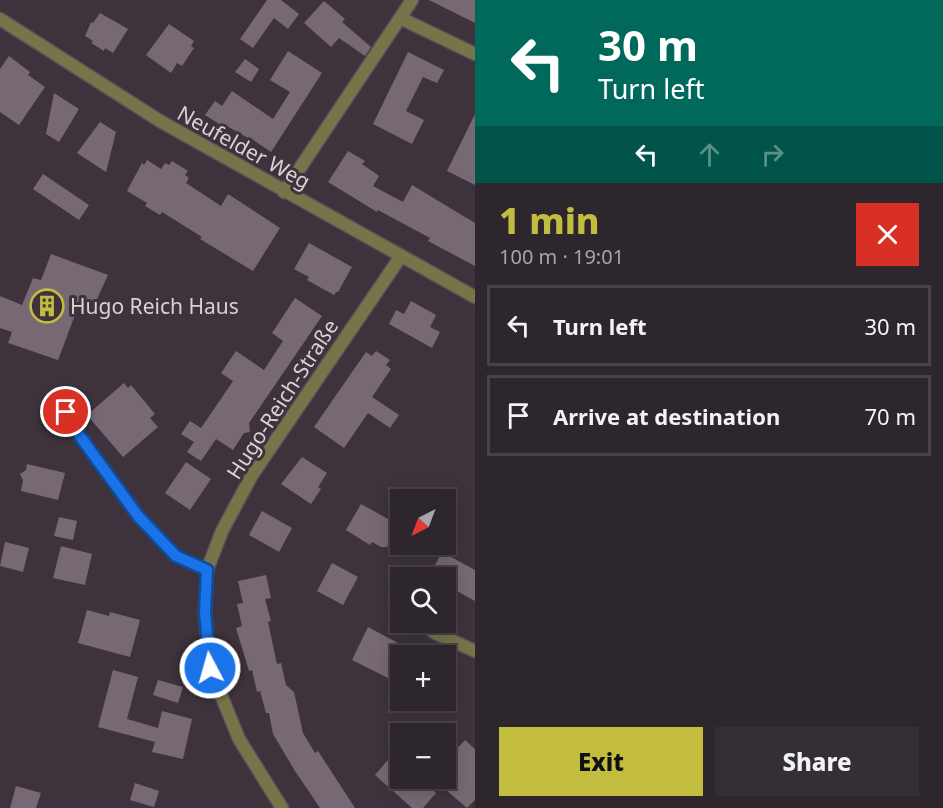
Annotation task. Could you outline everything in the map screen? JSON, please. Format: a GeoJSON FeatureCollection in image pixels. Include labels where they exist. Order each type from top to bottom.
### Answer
{"type":"FeatureCollection","features":[{"type":"Feature","properties":{"kind":"street"},"geometry":{"type":"LineString","coordinates":[[284,192],[412,0]]}},
{"type":"Feature","properties":{"kind":"street"},"geometry":{"type":"LineString","coordinates":[[400,18],[475,54]]}},
{"type":"Feature","properties":{"kind":"street","name":"Neufelder Weg"},"geometry":{"type":"LineString","coordinates":[[0,19],[160,121],[475,297]]}},
{"type":"Feature","properties":{"kind":"street","name":"Hugo-Reich-Straße"},"geometry":{"type":"LineString","coordinates":[[282,808],[239,739],[210,668],[205,612],[207,570],[222,531],[252,475],[401,256]]}},
{"type":"Feature","properties":{"kind":"street"},"geometry":{"type":"LineString","coordinates":[[435,633],[475,651]]}},
{"type":"Feature","properties":{"kind":"lane"},"geometry":{"type":"LineString","coordinates":[[58,396],[74,428],[138,516],[176,556],[207,570]]}},
{"type":"Feature","properties":{"kind":"building"},"geometry":{"type":"Polygon","coordinates":[[[267,0],[281,0],[299,14],[288,29],[274,18],[253,48],[240,39],[267,0]]]}},
{"type":"Feature","properties":{"kind":"building"},"geometry":{"type":"Polygon","coordinates":[[[429,0],[475,0],[475,23],[429,0]]]}},
{"type":"Feature","properties":{"kind":"building"},"geometry":{"type":"Polygon","coordinates":[[[324,1],[345,19],[342,22],[371,47],[365,56],[339,38],[331,47],[304,23],[324,1]]]}},
{"type":"Feature","properties":{"kind":"building"},"geometry":{"type":"Polygon","coordinates":[[[100,13],[128,29],[113,53],[105,48],[104,51],[85,36],[91,22],[93,23],[100,13]]]}},
{"type":"Feature","properties":{"kind":"building"},"geometry":{"type":"Polygon","coordinates":[[[169,24],[194,41],[191,46],[194,48],[182,66],[177,63],[171,73],[146,55],[169,24]]]}},
{"type":"Feature","properties":{"kind":"building"},"geometry":{"type":"Polygon","coordinates":[[[288,51],[322,73],[271,152],[249,137],[225,125],[224,127],[205,115],[215,101],[222,106],[232,91],[273,119],[290,92],[270,80],[288,51]]]}},
{"type":"Feature","properties":{"kind":"building"},"geometry":{"type":"Polygon","coordinates":[[[408,52],[444,70],[437,83],[423,77],[406,111],[424,120],[412,144],[373,124],[408,52]]]}},
{"type":"Feature","properties":{"kind":"building"},"geometry":{"type":"Polygon","coordinates":[[[9,56],[30,72],[28,75],[45,87],[19,125],[0,112],[0,69],[9,56]]]}},
{"type":"Feature","properties":{"kind":"building"},"geometry":{"type":"Polygon","coordinates":[[[245,59],[259,69],[251,82],[235,72],[245,59]]]}},
{"type":"Feature","properties":{"kind":"building"},"geometry":{"type":"Polygon","coordinates":[[[54,93],[79,109],[59,142],[46,134],[54,93]]]}},
{"type":"Feature","properties":{"kind":"building"},"geometry":{"type":"Polygon","coordinates":[[[475,114],[475,185],[447,171],[475,114]]]}},
{"type":"Feature","properties":{"kind":"building"},"geometry":{"type":"Polygon","coordinates":[[[100,122],[116,132],[106,172],[77,153],[100,122]]]}},
{"type":"Feature","properties":{"kind":"building"},"geometry":{"type":"Polygon","coordinates":[[[348,151],[365,161],[362,164],[379,176],[373,186],[403,202],[412,185],[475,223],[475,266],[428,241],[430,238],[378,210],[377,212],[328,182],[348,151]]]}},
{"type":"Feature","properties":{"kind":"building"},"geometry":{"type":"Polygon","coordinates":[[[147,160],[161,169],[165,163],[169,165],[172,161],[188,171],[185,175],[189,178],[186,183],[221,206],[228,194],[280,228],[253,271],[200,239],[202,237],[162,212],[160,215],[145,206],[147,203],[127,191],[142,163],[144,165],[147,160]]]}},
{"type":"Feature","properties":{"kind":"building"},"geometry":{"type":"Polygon","coordinates":[[[43,174],[89,205],[79,220],[33,189],[43,174]]]}},
{"type":"Feature","properties":{"kind":"building"},"geometry":{"type":"Polygon","coordinates":[[[309,243],[352,267],[334,295],[307,280],[309,277],[294,269],[309,243]]]}},
{"type":"Feature","properties":{"kind":"building","name":"Hugo Reich Haus"},"geometry":{"type":"Polygon","coordinates":[[[51,254],[108,275],[91,312],[78,307],[58,360],[8,343],[12,332],[0,328],[0,296],[22,305],[33,278],[41,280],[51,254]]]}},
{"type":"Feature","properties":{"kind":"building"},"geometry":{"type":"Polygon","coordinates":[[[295,298],[322,316],[249,423],[250,432],[244,433],[233,450],[216,439],[201,461],[187,452],[194,442],[181,434],[190,421],[201,428],[233,381],[221,373],[236,351],[264,370],[283,341],[272,333],[295,298]]]}},
{"type":"Feature","properties":{"kind":"building"},"geometry":{"type":"Polygon","coordinates":[[[411,301],[436,315],[430,327],[440,332],[432,348],[389,324],[396,310],[404,314],[411,301]]]}},
{"type":"Feature","properties":{"kind":"building"},"geometry":{"type":"Polygon","coordinates":[[[376,351],[390,360],[386,365],[391,369],[372,397],[399,415],[390,428],[368,413],[344,448],[314,427],[366,352],[372,356],[376,351]]]}},
{"type":"Feature","properties":{"kind":"building"},"geometry":{"type":"Polygon","coordinates":[[[124,383],[128,388],[131,385],[155,414],[150,418],[158,427],[123,457],[87,415],[124,383]]]}},
{"type":"Feature","properties":{"kind":"building"},"geometry":{"type":"Polygon","coordinates":[[[302,457],[327,473],[318,487],[321,489],[311,504],[281,484],[302,457]]]}},
{"type":"Feature","properties":{"kind":"building"},"geometry":{"type":"Polygon","coordinates":[[[186,462],[211,479],[190,510],[165,493],[186,462]]]}},
{"type":"Feature","properties":{"kind":"building"},"geometry":{"type":"Polygon","coordinates":[[[27,464],[65,473],[58,500],[21,491],[23,480],[20,474],[26,470],[27,464]]]}},
{"type":"Feature","properties":{"kind":"building"},"geometry":{"type":"Polygon","coordinates":[[[361,504],[390,520],[390,542],[387,547],[381,547],[372,542],[370,545],[346,530],[361,504]]]}},
{"type":"Feature","properties":{"kind":"building"},"geometry":{"type":"Polygon","coordinates":[[[262,511],[292,528],[279,552],[249,535],[262,511]]]}},
{"type":"Feature","properties":{"kind":"building"},"geometry":{"type":"Polygon","coordinates":[[[59,517],[77,521],[73,540],[54,536],[59,517]]]}},
{"type":"Feature","properties":{"kind":"building"},"geometry":{"type":"Polygon","coordinates":[[[5,542],[29,548],[23,572],[0,566],[5,542]]]}},
{"type":"Feature","properties":{"kind":"building"},"geometry":{"type":"Polygon","coordinates":[[[61,546],[92,554],[85,585],[53,578],[61,546]]]}},
{"type":"Feature","properties":{"kind":"building"},"geometry":{"type":"Polygon","coordinates":[[[440,555],[448,555],[475,570],[475,601],[456,591],[456,567],[434,567],[440,555]]]}},
{"type":"Feature","properties":{"kind":"building"},"geometry":{"type":"Polygon","coordinates":[[[332,563],[358,577],[343,605],[317,591],[332,563]]]}},
{"type":"Feature","properties":{"kind":"building"},"geometry":{"type":"Polygon","coordinates":[[[266,575],[271,598],[265,599],[271,621],[268,622],[277,664],[281,663],[286,685],[294,692],[303,733],[315,753],[318,751],[355,808],[320,808],[273,734],[269,713],[266,713],[260,691],[257,692],[252,670],[249,671],[236,628],[242,626],[237,604],[243,603],[238,581],[266,575]]]}},
{"type":"Feature","properties":{"kind":"building"},"geometry":{"type":"Polygon","coordinates":[[[87,610],[109,616],[110,612],[140,620],[130,657],[78,643],[87,610]]]}},
{"type":"Feature","properties":{"kind":"building"},"geometry":{"type":"Polygon","coordinates":[[[368,627],[400,644],[390,645],[390,679],[352,660],[368,627]]]}},
{"type":"Feature","properties":{"kind":"building"},"geometry":{"type":"Polygon","coordinates":[[[113,670],[138,677],[127,719],[158,728],[162,711],[192,719],[183,759],[152,752],[155,742],[98,727],[113,670]]]}},
{"type":"Feature","properties":{"kind":"building"},"geometry":{"type":"Polygon","coordinates":[[[158,680],[183,687],[178,703],[153,695],[158,680]]]}},
{"type":"Feature","properties":{"kind":"building"},"geometry":{"type":"Polygon","coordinates":[[[465,740],[475,749],[475,800],[467,808],[446,790],[456,789],[456,750],[465,740]]]}},
{"type":"Feature","properties":{"kind":"building"},"geometry":{"type":"Polygon","coordinates":[[[390,757],[390,788],[375,775],[390,757]]]}},
{"type":"Feature","properties":{"kind":"building"},"geometry":{"type":"Polygon","coordinates":[[[135,783],[159,791],[154,807],[130,800],[135,783]]]}},
{"type":"Feature","properties":{"kind":"building"},"geometry":{"type":"Polygon","coordinates":[[[16,786],[41,793],[36,808],[10,808],[16,786]]]}},
{"type":"Feature","properties":{"kind":"building"},"geometry":{"type":"Polygon","coordinates":[[[391,789],[431,789],[436,793],[423,808],[412,808],[391,789]]]}},
{"type":"Feature","properties":{"kind":"place","name":"Hugo Reich Haus"},"geometry":{"type":"Point","coordinates":[47,306]}},
{"type":"Feature","properties":{"kind":"route"},"geometry":{"type":"LineString","coordinates":[[66,412],[74,428],[138,516],[176,556],[207,570],[205,612],[210,668]]}}]}
